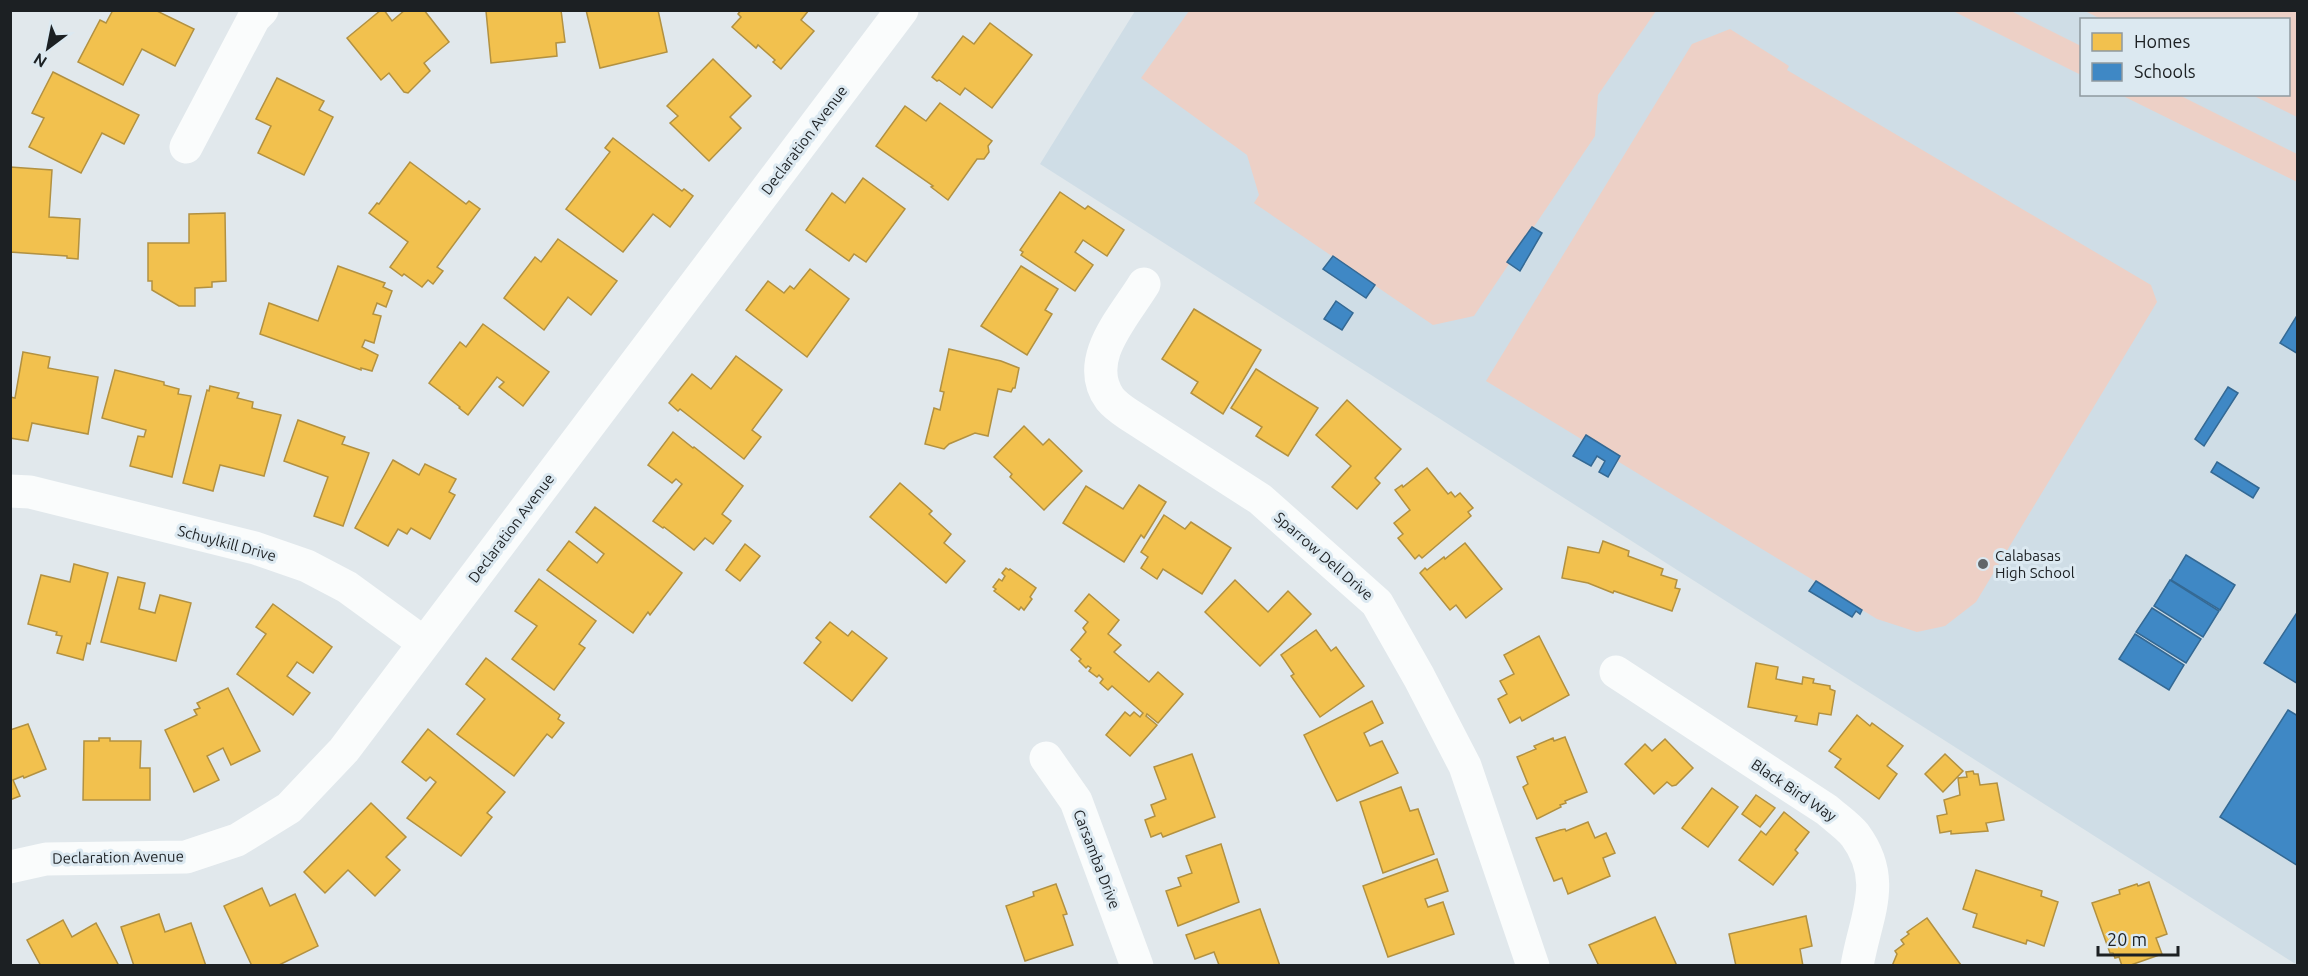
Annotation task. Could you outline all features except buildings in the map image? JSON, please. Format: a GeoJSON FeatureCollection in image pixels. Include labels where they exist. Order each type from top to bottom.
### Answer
{"type":"FeatureCollection","features":[{"type":"Feature","properties":{"kind":"street"},"geometry":{"type":"LineString","coordinates":[[186,147],[254,18],[262,10]]}},
{"type":"Feature","properties":{"kind":"street","name":"Declaration Avenue"},"geometry":{"type":"LineString","coordinates":[[10,867],[46,859],[186,857],[237,840],[289,808],[344,750],[902,10]]}},
{"type":"Feature","properties":{"kind":"street","name":"Sparrow Dell Drive"},"geometry":{"type":"LineString","coordinates":[[1144,284],[1104,348],[1100,366],[1102,384],[1111,401],[1260,499],[1377,603],[1419,676],[1465,766],[1528,964]]}},
{"type":"Feature","properties":{"kind":"street","name":"Schuylkill Drive"},"geometry":{"type":"LineString","coordinates":[[10,491],[30,492],[255,548],[307,566],[347,587],[424,643]]}},
{"type":"Feature","properties":{"kind":"street","name":"Black Bird Way"},"geometry":{"type":"LineString","coordinates":[[1616,672],[1827,810],[1854,834],[1869,859],[1874,883],[1871,909],[1861,941],[1857,966]]}},
{"type":"Feature","properties":{"kind":"street","name":"Carsamba Drive"},"geometry":{"type":"LineString","coordinates":[[1046,758],[1076,801],[1137,966]]}},
{"type":"Feature","properties":{"kind":"shaded area","name":"Calabasas High School"},"geometry":{"type":"Polygon","coordinates":[[[1135,11],[2297,11],[2297,965],[1040,164],[1135,11]]]}},
{"type":"Feature","properties":{"kind":"shaded area"},"geometry":{"type":"Polygon","coordinates":[[[1189,11],[1656,11],[1598,95],[1595,136],[1474,316],[1433,325],[1254,203],[1259,195],[1247,155],[1141,78],[1189,11]]]}},
{"type":"Feature","properties":{"kind":"shaded area"},"geometry":{"type":"Polygon","coordinates":[[[1953,11],[2011,11],[2080,46],[2080,74],[1953,11]]]}},
{"type":"Feature","properties":{"kind":"shaded area"},"geometry":{"type":"Polygon","coordinates":[[[2085,11],[2297,11],[2297,117],[2254,96],[2290,96],[2290,18],[2099,18],[2085,11]]]}},
{"type":"Feature","properties":{"kind":"shaded area"},"geometry":{"type":"Polygon","coordinates":[[[1730,29],[1789,66],[1787,70],[2151,285],[2157,302],[1976,602],[1945,626],[1917,632],[1877,619],[1486,381],[1692,44],[1730,29]]]}},
{"type":"Feature","properties":{"kind":"shaded area"},"geometry":{"type":"Polygon","coordinates":[[[2123,96],[2181,96],[2297,154],[2297,182],[2123,96]]]}},
{"type":"Feature","properties":{"kind":"place","name":"Calabasas High School"},"geometry":{"type":"Point","coordinates":[1983,564]}}]}
